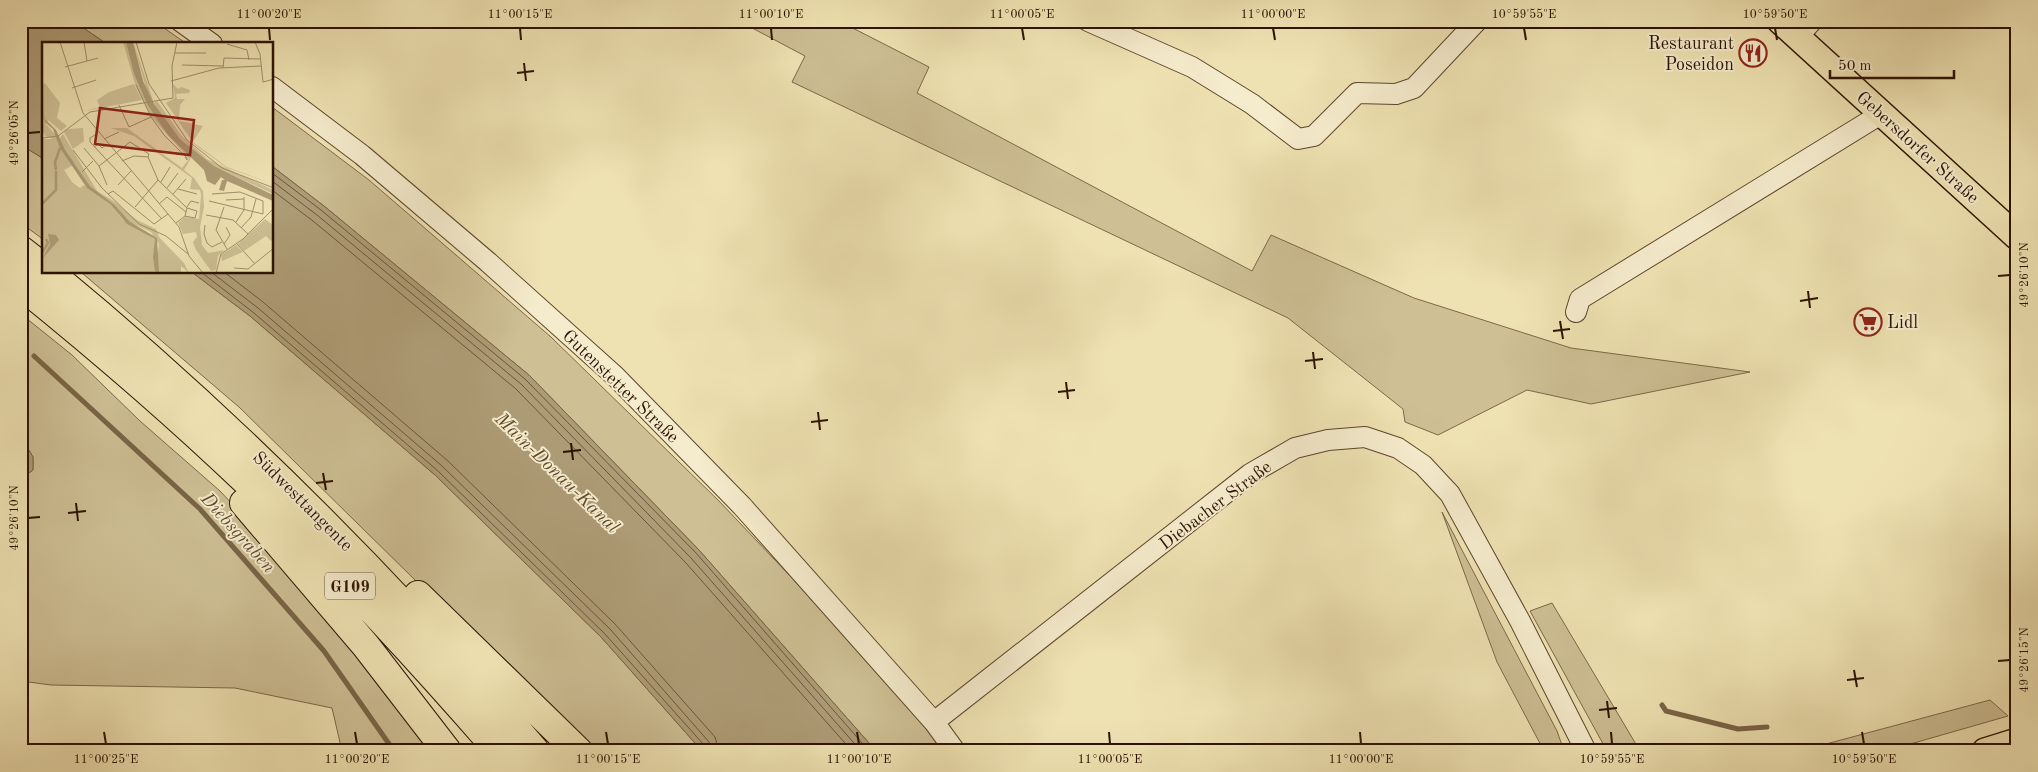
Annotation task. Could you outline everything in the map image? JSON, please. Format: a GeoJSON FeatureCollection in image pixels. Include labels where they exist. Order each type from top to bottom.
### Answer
{"type":"FeatureCollection","features":[{"type":"Feature","properties":{"kind":"highway"},"geometry":{"type":"LineString","coordinates":[[21,250],[42,266]]}},
{"type":"Feature","properties":{"kind":"highway","name":"Südwesttangente"},"geometry":{"type":"LineString","coordinates":[[51,274],[199,400],[302,498],[480,687],[535,751]]}},
{"type":"Feature","properties":{"kind":"highway","name":"Südwesttangente"},"geometry":{"type":"LineString","coordinates":[[21,285],[92,343],[192,431],[248,484],[342,578],[415,656],[499,751]]}},
{"type":"Feature","properties":{"kind":"highway"},"geometry":{"type":"LineString","coordinates":[[192,431],[248,509],[366,646],[447,751]]}},
{"type":"Feature","properties":{"kind":"highway"},"geometry":{"type":"LineString","coordinates":[[361,559],[401,578],[578,751]]}},
{"type":"Feature","properties":{"kind":"main road","name":"Gebersdorfer Straße"},"geometry":{"type":"LineString","coordinates":[[1797,27],[1880,114],[2014,230]]}},
{"type":"Feature","properties":{"kind":"main road"},"geometry":{"type":"LineString","coordinates":[[1985,751],[2017,741]]}},
{"type":"Feature","properties":{"kind":"street"},"geometry":{"type":"LineString","coordinates":[[180,21],[209,42]]}},
{"type":"Feature","properties":{"kind":"street"},"geometry":{"type":"LineString","coordinates":[[1088,21],[1192,67],[1252,104],[1298,139],[1314,136],[1357,93],[1396,94],[1414,88],[1477,21]]}},
{"type":"Feature","properties":{"kind":"street","name":"Gutenstetter Straße"},"geometry":{"type":"LineString","coordinates":[[274,89],[362,156],[488,262],[615,376],[742,506],[934,722],[956,751]]}},
{"type":"Feature","properties":{"kind":"street"},"geometry":{"type":"LineString","coordinates":[[1576,312],[1580,300],[1880,114]]}},
{"type":"Feature","properties":{"kind":"street","name":"Diebacher Straße"},"geometry":{"type":"LineString","coordinates":[[934,722],[1250,474],[1295,448],[1328,440],[1365,437],[1398,448],[1424,465],[1450,494],[1520,621],[1586,751]]}},
{"type":"Feature","properties":{"kind":"shaded area"},"geometry":{"type":"Polygon","coordinates":[[[73,21],[154,21],[184,42],[104,42],[73,21]]]}},
{"type":"Feature","properties":{"kind":"shaded area"},"geometry":{"type":"Polygon","coordinates":[[[739,21],[839,21],[929,67],[917,93],[1252,271],[1271,235],[1414,298],[1571,348],[1750,372],[1591,404],[1527,390],[1438,435],[1405,422],[1403,409],[1288,318],[792,82],[805,56],[739,21]]]}},
{"type":"Feature","properties":{"kind":"shaded area"},"geometry":{"type":"Polygon","coordinates":[[[274,109],[369,180],[551,337],[719,501],[792,578],[935,739],[942,751],[876,751],[699,550],[529,375],[324,206],[274,168],[274,109]]]}},
{"type":"Feature","properties":{"kind":"shaded area"},"geometry":{"type":"Polygon","coordinates":[[[21,145],[42,158],[42,239],[21,223],[21,145]]]}},
{"type":"Feature","properties":{"kind":"shaded area"},"geometry":{"type":"Polygon","coordinates":[[[83,274],[194,274],[250,316],[435,475],[601,637],[702,751],[589,751],[239,407],[83,274]]]}},
{"type":"Feature","properties":{"kind":"shaded area"},"geometry":{"type":"Polygon","coordinates":[[[21,314],[72,355],[140,421],[220,491],[283,558],[437,751],[342,751],[332,708],[235,688],[51,685],[21,681],[21,536],[28,524],[21,512],[21,478],[33,470],[33,457],[21,437],[21,314]]]}},
{"type":"Feature","properties":{"kind":"shaded area"},"geometry":{"type":"Polygon","coordinates":[[[1442,512],[1557,731],[1564,751],[1544,751],[1497,662],[1442,512]]]}},
{"type":"Feature","properties":{"kind":"shaded area"},"geometry":{"type":"Polygon","coordinates":[[[1552,603],[1640,751],[1607,751],[1530,611],[1552,603]]]}},
{"type":"Feature","properties":{"kind":"shaded area"},"geometry":{"type":"Polygon","coordinates":[[[1990,700],[2008,716],[1886,751],[1800,751],[1990,700]]]}},
{"type":"Feature","properties":{"kind":"water"},"geometry":{"type":"Polygon","coordinates":[[[21,21],[73,21],[104,42],[42,42],[42,158],[21,145],[21,21]]]}},
{"type":"Feature","properties":{"kind":"water","name":"Main-Donau-Kanal"},"geometry":{"type":"Polygon","coordinates":[[[274,168],[324,206],[529,375],[699,550],[876,751],[702,751],[601,637],[435,475],[250,316],[194,274],[274,274],[274,168]]]}},
{"type":"Feature","properties":{"kind":"water"},"geometry":{"type":"Polygon","coordinates":[[[21,437],[33,457],[33,470],[22,478],[21,437]]]}},
{"type":"Feature","properties":{"kind":"waterway","name":"Diebsgraben"},"geometry":{"type":"LineString","coordinates":[[34,356],[200,509],[324,651],[394,751]]}},
{"type":"Feature","properties":{"kind":"waterway"},"geometry":{"type":"LineString","coordinates":[[1662,705],[1666,711],[1738,729],[1767,727]]}},
{"type":"Feature","properties":{"kind":"place","name":"Restaurant Poseidon"},"geometry":{"type":"Point","coordinates":[1753,53]}},
{"type":"Feature","properties":{"kind":"place","name":"Lidl"},"geometry":{"type":"Point","coordinates":[1868,322]}}]}
